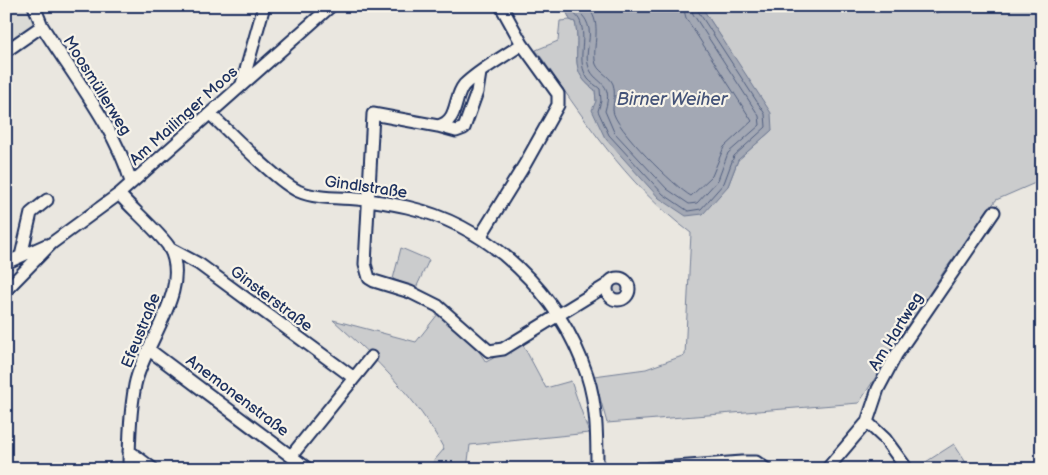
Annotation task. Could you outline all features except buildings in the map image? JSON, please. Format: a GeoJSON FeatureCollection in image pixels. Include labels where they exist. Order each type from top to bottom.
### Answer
{"type":"FeatureCollection","features":[{"type":"Feature","properties":{"kind":"street","name":"Moosmüllerweg"},"geometry":{"type":"LineString","coordinates":[[34,6],[42,26],[112,136],[124,159],[131,182]]}},
{"type":"Feature","properties":{"kind":"street"},"geometry":{"type":"LineString","coordinates":[[242,84],[264,6]]}},
{"type":"Feature","properties":{"kind":"street","name":"Am Mailinger Moos"},"geometry":{"type":"LineString","coordinates":[[7,286],[52,243],[119,194],[331,6]]}},
{"type":"Feature","properties":{"kind":"street"},"geometry":{"type":"LineString","coordinates":[[480,237],[525,164],[558,105],[558,94],[522,44],[501,6]]}},
{"type":"Feature","properties":{"kind":"street"},"geometry":{"type":"LineString","coordinates":[[6,51],[42,26]]}},
{"type":"Feature","properties":{"kind":"street"},"geometry":{"type":"LineString","coordinates":[[438,126],[445,124],[451,119],[463,86],[522,44]]}},
{"type":"Feature","properties":{"kind":"street"},"geometry":{"type":"LineString","coordinates":[[480,73],[478,92],[464,128],[456,131],[373,114],[365,264],[369,278],[410,292],[438,306],[454,318],[488,351],[503,349],[607,285]]}},
{"type":"Feature","properties":{"kind":"street","name":"Gindlstraße"},"geometry":{"type":"LineString","coordinates":[[210,114],[281,179],[298,191],[314,196],[368,200],[408,207],[448,222],[480,237],[521,270],[558,314],[576,346],[588,377],[597,437],[597,469]]}},
{"type":"Feature","properties":{"kind":"street","name":"Efeustraße"},"geometry":{"type":"LineString","coordinates":[[119,194],[169,248],[176,271],[172,295],[135,384],[129,469]]}},
{"type":"Feature","properties":{"kind":"street"},"geometry":{"type":"LineString","coordinates":[[21,256],[31,213],[47,200]]}},
{"type":"Feature","properties":{"kind":"street","name":"Am Hartweg"},"geometry":{"type":"LineString","coordinates":[[827,469],[867,422],[878,389],[896,355],[994,212]]}},
{"type":"Feature","properties":{"kind":"street","name":"Am Mailinger Moos"},"geometry":{"type":"LineString","coordinates":[[6,263],[52,243]]}},
{"type":"Feature","properties":{"kind":"street","name":"Ginsterstraße"},"geometry":{"type":"LineString","coordinates":[[169,248],[199,264],[354,378]]}},
{"type":"Feature","properties":{"kind":"street","name":"Anemonenstraße"},"geometry":{"type":"LineString","coordinates":[[148,349],[292,455],[308,469]]}},
{"type":"Feature","properties":{"kind":"street"},"geometry":{"type":"LineString","coordinates":[[292,455],[371,357]]}},
{"type":"Feature","properties":{"kind":"street"},"geometry":{"type":"LineString","coordinates":[[867,422],[885,438],[907,469]]}},
{"type":"Feature","properties":{"kind":"street"},"geometry":{"type":"LineString","coordinates":[[129,450],[153,469]]}},
{"type":"Feature","properties":{"kind":"street"},"geometry":{"type":"LineString","coordinates":[[649,469],[742,462],[756,462],[766,469]]}},
{"type":"Feature","properties":{"kind":"shaded area"},"geometry":{"type":"Polygon","coordinates":[[[6,6],[26,6],[34,25],[6,46],[6,6]]]}},
{"type":"Feature","properties":{"kind":"shaded area"},"geometry":{"type":"Polygon","coordinates":[[[701,6],[931,6],[936,13],[956,6],[1038,6],[1042,8],[1042,180],[996,200],[944,271],[859,403],[607,423],[594,376],[646,369],[685,355],[691,233],[667,214],[625,171],[588,124],[536,50],[558,41],[560,21],[570,20],[575,22],[578,67],[586,83],[595,90],[596,101],[728,186],[738,160],[772,130],[723,40],[701,6]]]}},
{"type":"Feature","properties":{"kind":"shaded area"},"geometry":{"type":"Polygon","coordinates":[[[401,248],[429,260],[416,288],[393,279],[401,248]]]}},
{"type":"Feature","properties":{"kind":"shaded area"},"geometry":{"type":"Polygon","coordinates":[[[618,280],[624,283],[627,289],[624,295],[618,298],[612,295],[609,289],[612,283],[618,280]]]}},
{"type":"Feature","properties":{"kind":"shaded area"},"geometry":{"type":"Polygon","coordinates":[[[438,314],[474,344],[486,362],[522,343],[546,388],[571,381],[589,433],[470,445],[467,469],[427,469],[444,449],[422,413],[394,380],[333,320],[416,342],[438,314]]]}},
{"type":"Feature","properties":{"kind":"shaded area"},"geometry":{"type":"Polygon","coordinates":[[[954,444],[970,469],[920,469],[918,467],[954,444]]]}},
{"type":"Feature","properties":{"kind":"water","name":"Birner Weiher"},"geometry":{"type":"Polygon","coordinates":[[[564,6],[701,6],[771,113],[772,130],[738,160],[728,186],[703,214],[686,216],[659,198],[605,138],[592,110],[596,101],[595,90],[586,83],[578,68],[575,22],[570,20],[564,6]]]}}]}
